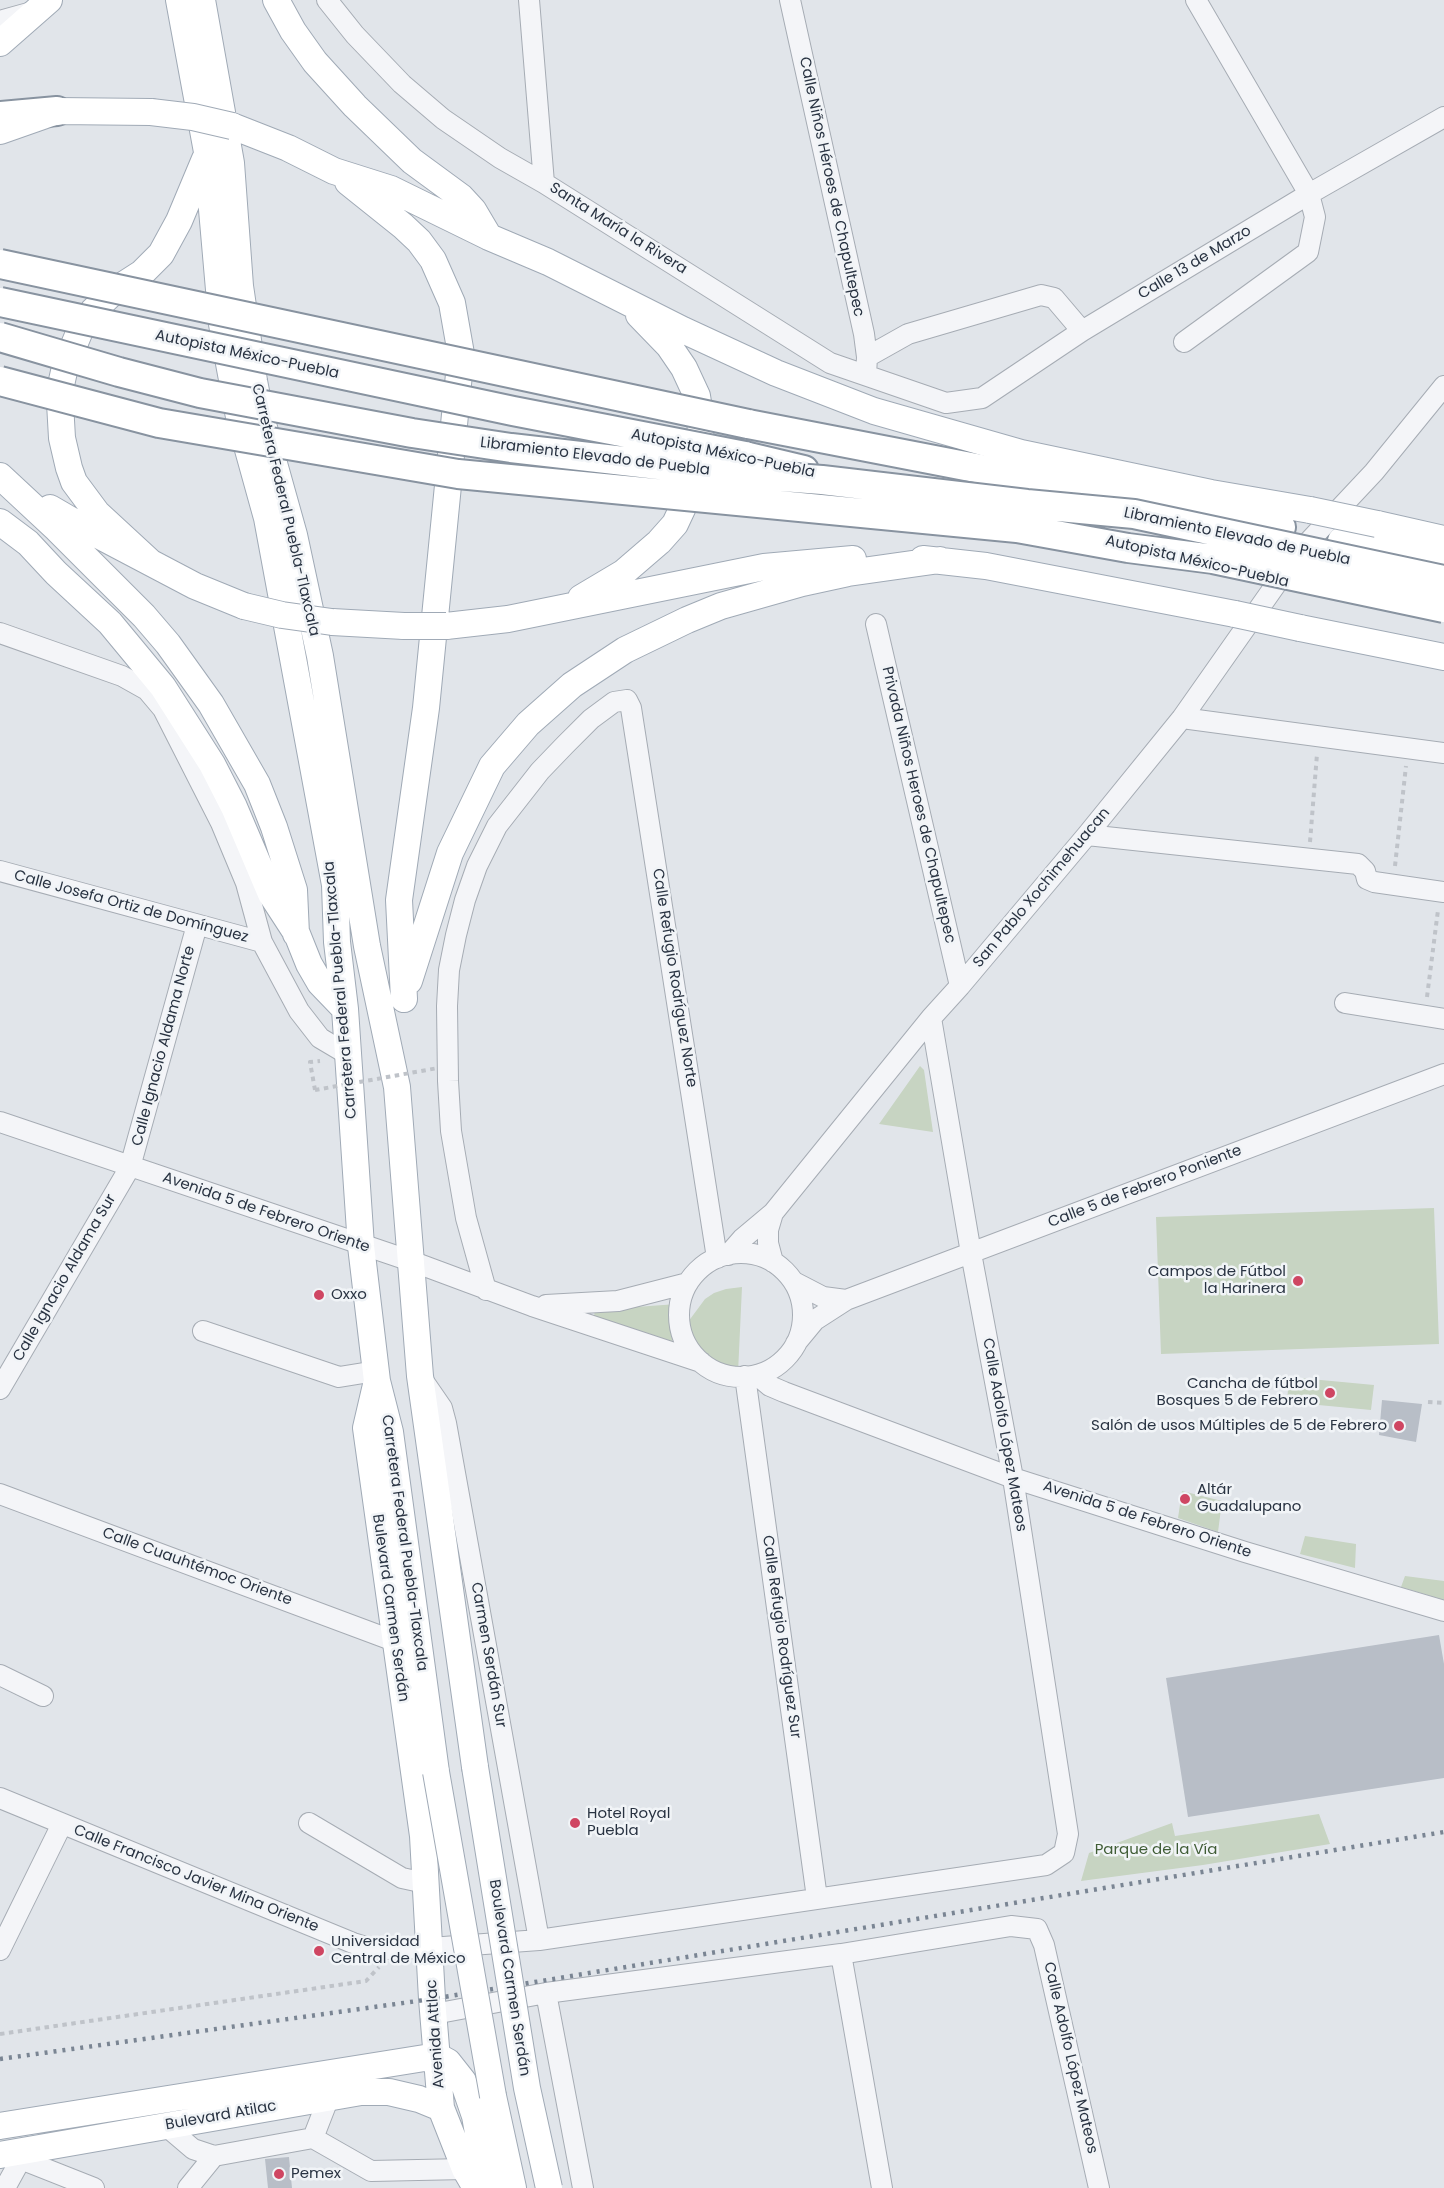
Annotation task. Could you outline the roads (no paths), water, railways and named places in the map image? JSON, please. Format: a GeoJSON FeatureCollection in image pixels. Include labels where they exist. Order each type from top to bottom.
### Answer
{"type":"FeatureCollection","features":[{"type":"Feature","properties":{"kind":"highway"},"geometry":{"type":"LineString","coordinates":[[0,116],[57,111]]}},
{"type":"Feature","properties":{"kind":"highway"},"geometry":{"type":"LineString","coordinates":[[0,264],[748,424],[1281,527],[1444,563]]}},
{"type":"Feature","properties":{"kind":"highway","name":"Autopista México-Puebla"},"geometry":{"type":"LineString","coordinates":[[0,302],[489,406],[745,456],[1266,579],[1444,618]]}},
{"type":"Feature","properties":{"kind":"highway","name":"Libramiento Elevado de Puebla"},"geometry":{"type":"LineString","coordinates":[[0,337],[200,393],[412,432],[510,448],[1134,514],[1444,580]]}},
{"type":"Feature","properties":{"kind":"highway","name":"Libramiento Elevado de Puebla"},"geometry":{"type":"LineString","coordinates":[[0,381],[159,423],[458,474],[1017,528],[1128,548],[1213,559],[1444,608]]}},
{"type":"Feature","properties":{"kind":"main road","name":"Carretera Federal Puebla-Tlaxcala"},"geometry":{"type":"LineString","coordinates":[[179,0],[207,152],[222,324],[239,417],[267,518],[335,885],[337,942],[345,1009],[361,1246],[376,1376],[390,1432],[436,1772],[493,2096],[513,2188]]}},
{"type":"Feature","properties":{"kind":"main road","name":"Carretera Federal Puebla-Tlaxcala"},"geometry":{"type":"LineString","coordinates":[[202,0],[231,163],[239,275],[254,381],[261,417],[294,535],[320,656],[367,946],[397,1087],[420,1376],[475,1767]]}},
{"type":"Feature","properties":{"kind":"main road"},"geometry":{"type":"LineString","coordinates":[[276,0],[292,31],[315,62],[354,106],[412,160],[461,197],[473,210],[489,237]]}},
{"type":"Feature","properties":{"kind":"main road"},"geometry":{"type":"LineString","coordinates":[[0,43],[43,5]]}},
{"type":"Feature","properties":{"kind":"main road"},"geometry":{"type":"LineString","coordinates":[[0,131],[57,111],[152,112],[193,117],[232,126],[288,148],[334,171],[391,189],[489,237],[548,262],[776,374],[874,411],[1021,453],[1444,538]]}},
{"type":"Feature","properties":{"kind":"main road"},"geometry":{"type":"LineString","coordinates":[[149,561],[97,513],[74,482],[62,438],[60,403],[62,385],[72,347],[93,311],[114,291],[142,273],[161,254],[183,214],[207,152]]}},
{"type":"Feature","properties":{"kind":"main road"},"geometry":{"type":"LineString","coordinates":[[334,171],[403,226],[433,260],[452,303],[461,354],[426,708],[399,900],[404,999]]}},
{"type":"Feature","properties":{"kind":"main road"},"geometry":{"type":"LineString","coordinates":[[548,612],[599,588],[623,573],[659,542],[675,524],[683,508],[699,457],[701,421],[697,396],[684,368],[654,331],[624,301]]}},
{"type":"Feature","properties":{"kind":"main road"},"geometry":{"type":"LineString","coordinates":[[0,475],[81,526],[195,586],[244,606],[282,615],[332,622],[446,626],[548,612],[764,567],[869,558],[940,560],[998,568],[1444,657]]}},
{"type":"Feature","properties":{"kind":"main road"},"geometry":{"type":"LineString","coordinates":[[0,475],[65,536],[144,616],[168,644],[211,704],[256,784],[274,827],[294,890],[297,934],[302,949],[320,982],[345,1009]]}},
{"type":"Feature","properties":{"kind":"main road"},"geometry":{"type":"LineString","coordinates":[[0,522],[28,543],[56,573],[110,623],[163,687],[212,764],[234,807],[271,894],[297,934]]}},
{"type":"Feature","properties":{"kind":"main road"},"geometry":{"type":"LineString","coordinates":[[392,1064],[404,999],[414,962],[450,854],[492,765],[528,724],[597,666],[643,640],[687,620],[730,603],[802,583],[848,573],[940,560]]}},
{"type":"Feature","properties":{"kind":"main road","name":"Bulevard Carmen Serdán"},"geometry":{"type":"LineString","coordinates":[[376,1376],[366,1428],[423,1836]]}},
{"type":"Feature","properties":{"kind":"main road","name":"Boulevard Carmen Serdán"},"geometry":{"type":"LineString","coordinates":[[475,1767],[527,2088],[549,2188]]}},
{"type":"Feature","properties":{"kind":"main road","name":"Avenida Attlac"},"geometry":{"type":"LineString","coordinates":[[423,1836],[441,2108],[471,2179]]}},
{"type":"Feature","properties":{"kind":"main road"},"geometry":{"type":"LineString","coordinates":[[437,2056],[448,2062],[463,2081],[475,2116],[488,2188]]}},
{"type":"Feature","properties":{"kind":"main road","name":"Bulevard Atilac"},"geometry":{"type":"LineString","coordinates":[[9,2156],[166,2126],[437,2056]]}},
{"type":"Feature","properties":{"kind":"main road","name":"Bulevard Atilac"},"geometry":{"type":"LineString","coordinates":[[0,2126],[327,2085],[361,2092],[389,2092],[419,2099],[441,2108]]}},
{"type":"Feature","properties":{"kind":"street","name":"Santa María la Rivera"},"geometry":{"type":"LineString","coordinates":[[327,0],[354,35],[402,84],[435,112],[500,158],[544,183],[830,363],[867,366],[946,403]]}},
{"type":"Feature","properties":{"kind":"street"},"geometry":{"type":"LineString","coordinates":[[529,0],[544,183]]}},
{"type":"Feature","properties":{"kind":"street","name":"Calle Niños Héroes de Chapultepec"},"geometry":{"type":"LineString","coordinates":[[790,0],[864,334],[867,366]]}},
{"type":"Feature","properties":{"kind":"street"},"geometry":{"type":"LineString","coordinates":[[1184,342],[1308,252],[1315,217],[1309,194],[1196,0]]}},
{"type":"Feature","properties":{"kind":"street"},"geometry":{"type":"LineString","coordinates":[[0,21],[43,5]]}},
{"type":"Feature","properties":{"kind":"street","name":"Calle 13 de Marzo"},"geometry":{"type":"LineString","coordinates":[[946,403],[982,399],[1082,331],[1309,194],[1444,117]]}},
{"type":"Feature","properties":{"kind":"street"},"geometry":{"type":"LineString","coordinates":[[867,366],[908,334],[1041,295],[1054,298],[1082,331]]}},
{"type":"Feature","properties":{"kind":"street"},"geometry":{"type":"LineString","coordinates":[[820,392],[830,363]]}},
{"type":"Feature","properties":{"kind":"street","name":"San Pablo Xochimehuacan"},"geometry":{"type":"LineString","coordinates":[[723,1256],[773,1214],[931,1018],[1087,835],[1182,718],[1298,553],[1374,472],[1444,386]]}},
{"type":"Feature","properties":{"kind":"street","name":"Privada Niños Heroes de Chapultepec"},"geometry":{"type":"LineString","coordinates":[[876,624],[960,986]]}},
{"type":"Feature","properties":{"kind":"street"},"geometry":{"type":"LineString","coordinates":[[0,633],[122,676],[147,690],[163,709],[221,823],[246,883],[262,942]]}},
{"type":"Feature","properties":{"kind":"street","name":"Calle Refugio Rodríguez Norte"},"geometry":{"type":"LineString","coordinates":[[486,1290],[466,1218],[451,1131],[447,1006],[449,970],[456,935],[477,866],[497,826],[540,771],[591,719],[614,702],[627,700],[631,708],[723,1256]]}},
{"type":"Feature","properties":{"kind":"street"},"geometry":{"type":"LineString","coordinates":[[1182,718],[1444,753]]}},
{"type":"Feature","properties":{"kind":"street"},"geometry":{"type":"LineString","coordinates":[[1087,835],[1358,864],[1365,870],[1367,879],[1374,882],[1442,892]]}},
{"type":"Feature","properties":{"kind":"street","name":"Calle Josefa Ortiz de Domínguez"},"geometry":{"type":"LineString","coordinates":[[0,871],[262,942],[299,1011],[320,1038],[347,1054]]}},
{"type":"Feature","properties":{"kind":"street","name":"Calle Ignacio Aldama Norte"},"geometry":{"type":"LineString","coordinates":[[130,1167],[197,925]]}},
{"type":"Feature","properties":{"kind":"street"},"geometry":{"type":"LineString","coordinates":[[1345,1004],[1434,1017]]}},
{"type":"Feature","properties":{"kind":"street","name":"Calle Adolfo López Mateos"},"geometry":{"type":"LineString","coordinates":[[931,1018],[971,1253],[1013,1478],[1068,1834],[1064,1853]]}},
{"type":"Feature","properties":{"kind":"street","name":"Calle 5 de Febrero Poniente"},"geometry":{"type":"LineString","coordinates":[[796,1343],[814,1320],[846,1300],[1444,1074]]}},
{"type":"Feature","properties":{"kind":"street","name":"Avenida 5 de Febrero Oriente"},"geometry":{"type":"LineString","coordinates":[[0,1122],[701,1362]]}},
{"type":"Feature","properties":{"kind":"street","name":"Calle Ignacio Aldama Sur"},"geometry":{"type":"LineString","coordinates":[[0,1389],[6,1364],[130,1167]]}},
{"type":"Feature","properties":{"kind":"street","name":"San Pablo Xochimehuacan"},"geometry":{"type":"LineString","coordinates":[[773,1214],[768,1230],[768,1243],[773,1262]]}},
{"type":"Feature","properties":{"kind":"street"},"geometry":{"type":"LineString","coordinates":[[748,1253],[773,1262],[783,1269],[794,1282],[800,1294],[803,1313],[796,1343],[782,1361],[768,1371],[751,1375],[722,1373],[701,1362],[689,1348],[680,1324],[680,1306],[688,1283],[700,1269],[723,1256],[748,1253]]}},
{"type":"Feature","properties":{"kind":"street"},"geometry":{"type":"LineString","coordinates":[[794,1282],[823,1297],[846,1300]]}},
{"type":"Feature","properties":{"kind":"street","name":"Avenida 5 de Febrero Oriente"},"geometry":{"type":"LineString","coordinates":[[532,1306],[618,1301],[688,1283]]}},
{"type":"Feature","properties":{"kind":"street"},"geometry":{"type":"LineString","coordinates":[[203,1331],[339,1377],[376,1376]]}},
{"type":"Feature","properties":{"kind":"street","name":"Avenida 5 de Febrero Oriente"},"geometry":{"type":"LineString","coordinates":[[751,1375],[784,1392],[1013,1478],[1245,1552],[1444,1611]]}},
{"type":"Feature","properties":{"kind":"street","name":"Calle Refugio Rodríguez Sur"},"geometry":{"type":"LineString","coordinates":[[751,1375],[817,1898]]}},
{"type":"Feature","properties":{"kind":"street","name":"Carmen Serdán Sur"},"geometry":{"type":"LineString","coordinates":[[420,1376],[442,1408],[446,1423],[539,1940]]}},
{"type":"Feature","properties":{"kind":"street","name":"Calle Cuauhtémoc Oriente"},"geometry":{"type":"LineString","coordinates":[[0,1494],[394,1641]]}},
{"type":"Feature","properties":{"kind":"street"},"geometry":{"type":"LineString","coordinates":[[0,1675],[44,1696]]}},
{"type":"Feature","properties":{"kind":"street","name":"Calle Francisco Javier Mina Oriente"},"geometry":{"type":"LineString","coordinates":[[0,1798],[353,1943],[369,1948],[385,1949],[539,1940],[1046,1865],[1064,1853]]}},
{"type":"Feature","properties":{"kind":"street"},"geometry":{"type":"LineString","coordinates":[[309,1823],[402,1878],[425,1883]]}},
{"type":"Feature","properties":{"kind":"street"},"geometry":{"type":"LineString","coordinates":[[0,1950],[62,1824]]}},
{"type":"Feature","properties":{"kind":"street","name":"Calle Adolfo López Mateos"},"geometry":{"type":"LineString","coordinates":[[841,1954],[1011,1926],[1036,1929],[1044,1945],[1099,2188]]}},
{"type":"Feature","properties":{"kind":"street"},"geometry":{"type":"LineString","coordinates":[[434,2014],[546,1993],[841,1954],[882,2188]]}},
{"type":"Feature","properties":{"kind":"street"},"geometry":{"type":"LineString","coordinates":[[546,1993],[583,2188]]}},
{"type":"Feature","properties":{"kind":"street"},"geometry":{"type":"LineString","coordinates":[[313,2138],[327,2085]]}},
{"type":"Feature","properties":{"kind":"street"},"geometry":{"type":"LineString","coordinates":[[166,2126],[193,2149],[214,2156],[313,2138],[371,2171],[471,2179]]}},
{"type":"Feature","properties":{"kind":"street"},"geometry":{"type":"LineString","coordinates":[[5,2188],[9,2156],[94,2188]]}},
{"type":"Feature","properties":{"kind":"street"},"geometry":{"type":"LineString","coordinates":[[188,2188],[214,2156]]}},
{"type":"Feature","properties":{"kind":"railway"},"geometry":{"type":"LineString","coordinates":[[0,2059],[432,1999],[1444,1832]]}},
{"type":"Feature","properties":{"kind":"place","name":"Campos de Fútbol la Harinera"},"geometry":{"type":"Point","coordinates":[1298,1281]}},
{"type":"Feature","properties":{"kind":"place","name":"Oxxo"},"geometry":{"type":"Point","coordinates":[319,1295]}},
{"type":"Feature","properties":{"kind":"place","name":"Cancha de fútbol Bosques 5 de Febrero"},"geometry":{"type":"Point","coordinates":[1330,1393]}},
{"type":"Feature","properties":{"kind":"place","name":"Salón de usos Múltiples de 5 de Febrero"},"geometry":{"type":"Point","coordinates":[1399,1426]}},
{"type":"Feature","properties":{"kind":"place","name":"Altár Guadalupano"},"geometry":{"type":"Point","coordinates":[1185,1499]}},
{"type":"Feature","properties":{"kind":"place","name":"Hotel Royal Puebla"},"geometry":{"type":"Point","coordinates":[575,1823]}},
{"type":"Feature","properties":{"kind":"place","name":"Universidad Central de México"},"geometry":{"type":"Point","coordinates":[319,1951]}},
{"type":"Feature","properties":{"kind":"place","name":"Pemex"},"geometry":{"type":"Point","coordinates":[279,2174]}},
{"type":"Feature","properties":{"kind":"park label","name":"Parque de la Vía"},"geometry":{"type":"Point","coordinates":[1156,1850]}}]}
